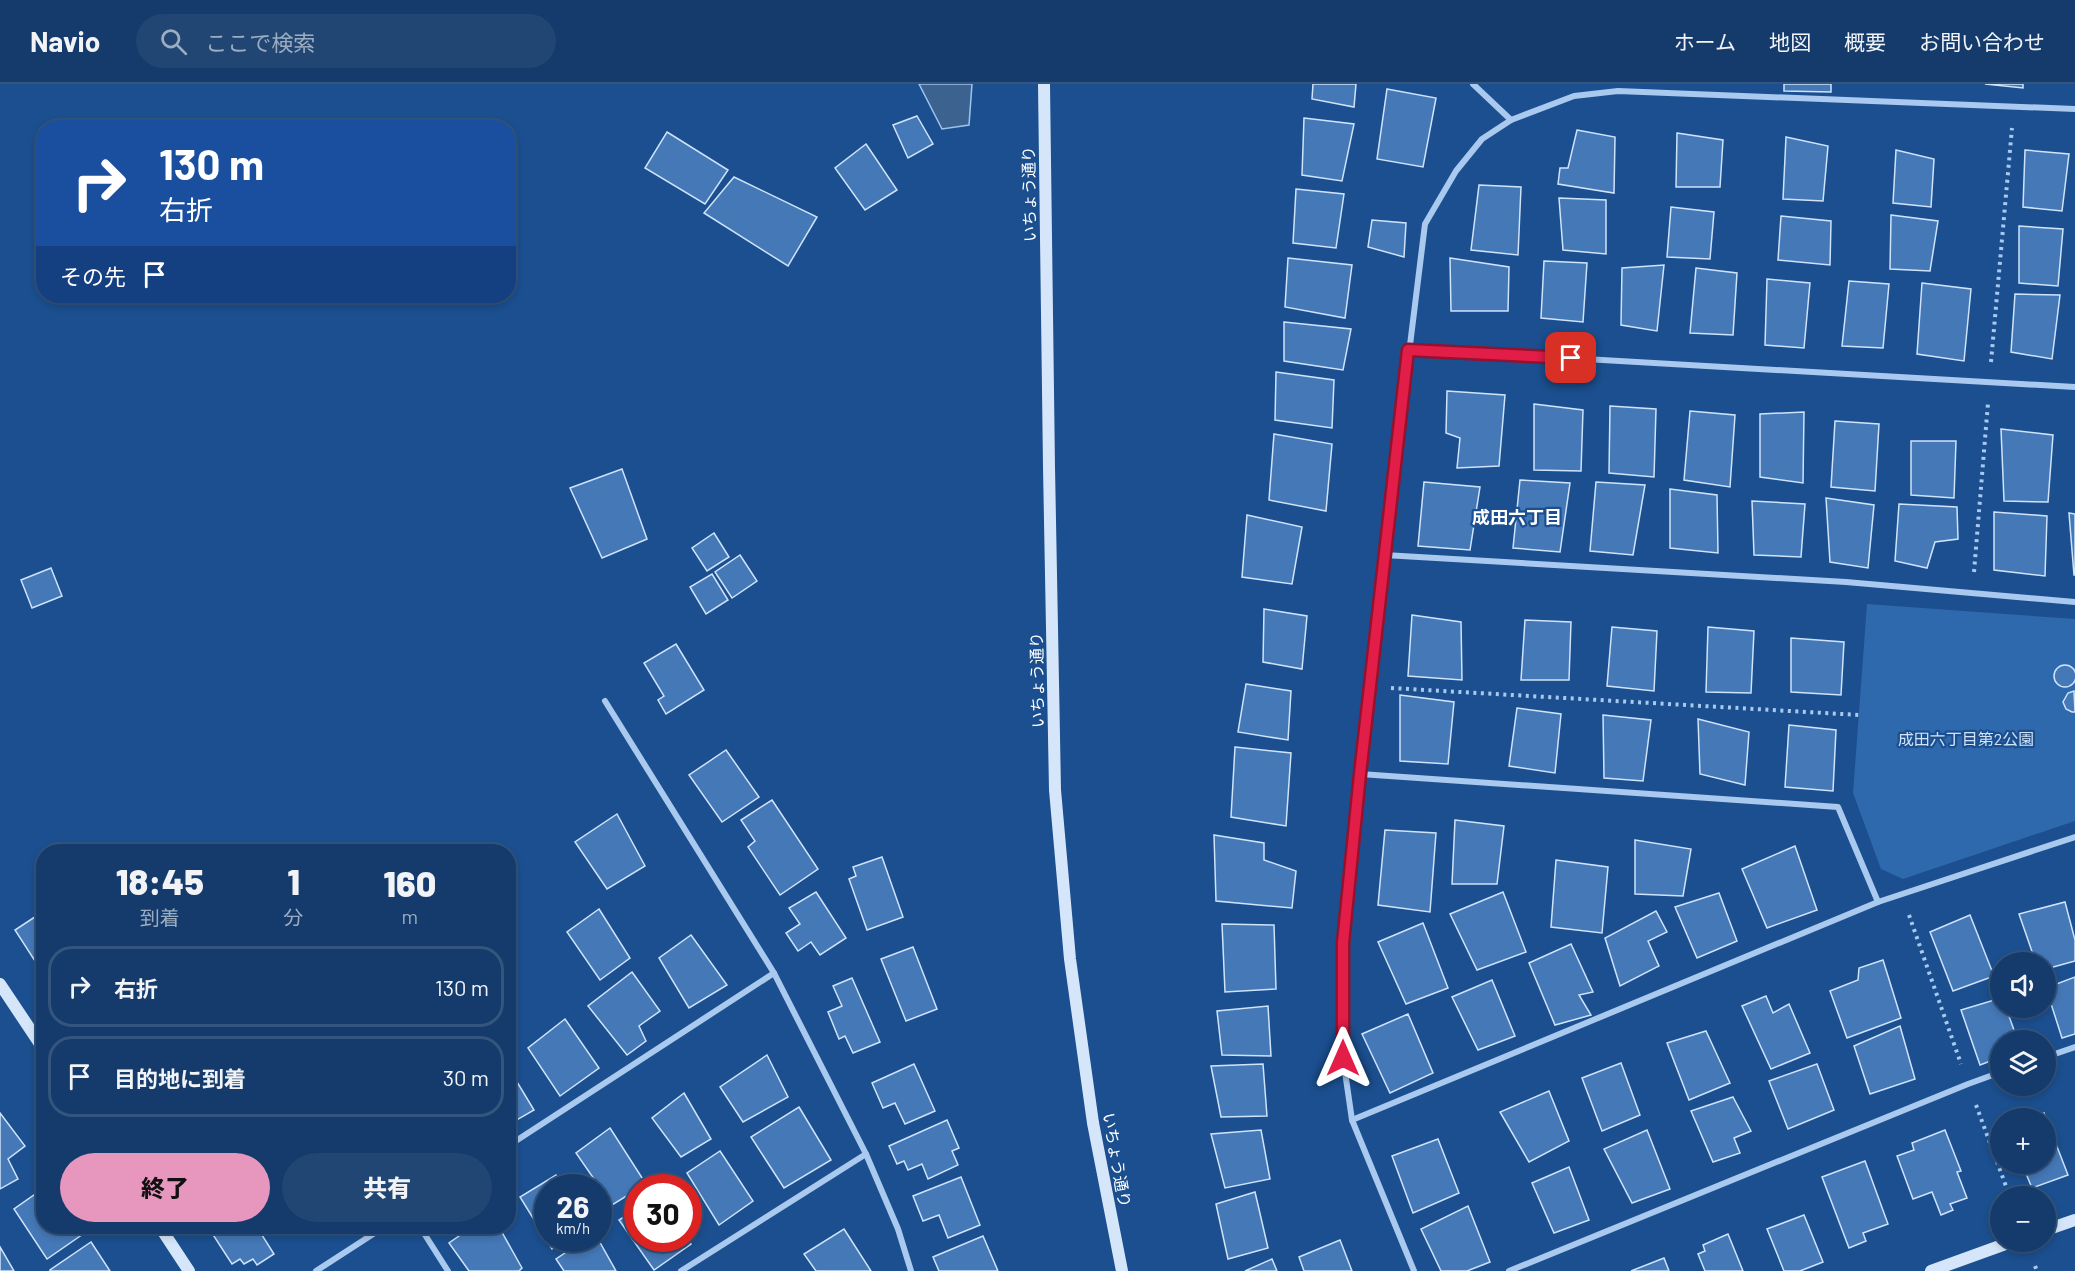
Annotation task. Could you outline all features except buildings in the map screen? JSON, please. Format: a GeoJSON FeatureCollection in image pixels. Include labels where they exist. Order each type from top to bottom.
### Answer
{"type":"FeatureCollection","features":[{"type":"Feature","properties":{"kind":"street","name":"いちょう通り"},"geometry":{"type":"LineString","coordinates":[[1044,84],[1048,467],[1055,790],[1070,959],[1091,1111],[1104,1188],[1122,1271]]}},
{"type":"Feature","properties":{"kind":"street"},"geometry":{"type":"LineString","coordinates":[[1473,84],[1511,120]]}},
{"type":"Feature","properties":{"kind":"street"},"geometry":{"type":"LineString","coordinates":[[1414,1271],[1352,1120],[1343,1058],[1343,943],[1384,555],[1425,225],[1456,171],[1482,139],[1511,120],[1574,96],[1618,91],[2075,109]]}},
{"type":"Feature","properties":{"kind":"street"},"geometry":{"type":"LineString","coordinates":[[1408,350],[2075,387]]}},
{"type":"Feature","properties":{"kind":"street"},"geometry":{"type":"LineString","coordinates":[[1384,555],[1846,582],[2075,602]]}},
{"type":"Feature","properties":{"kind":"street"},"geometry":{"type":"LineString","coordinates":[[605,701],[774,973],[866,1154],[898,1229],[911,1271]]}},
{"type":"Feature","properties":{"kind":"street"},"geometry":{"type":"LineString","coordinates":[[1360,774],[1838,807],[1878,902]]}},
{"type":"Feature","properties":{"kind":"street"},"geometry":{"type":"LineString","coordinates":[[1352,1120],[1878,902],[2075,837]]}},
{"type":"Feature","properties":{"kind":"street"},"geometry":{"type":"LineString","coordinates":[[516,1141],[774,973]]}},
{"type":"Feature","properties":{"kind":"street"},"geometry":{"type":"LineString","coordinates":[[0,984],[36,1038]]}},
{"type":"Feature","properties":{"kind":"street"},"geometry":{"type":"LineString","coordinates":[[2056,1054],[2075,1047]]}},
{"type":"Feature","properties":{"kind":"street"},"geometry":{"type":"LineString","coordinates":[[1509,1271],[1990,1076]]}},
{"type":"Feature","properties":{"kind":"street"},"geometry":{"type":"LineString","coordinates":[[681,1271],[866,1154]]}},
{"type":"Feature","properties":{"kind":"street"},"geometry":{"type":"LineString","coordinates":[[2056,1227],[2075,1220]]}},
{"type":"Feature","properties":{"kind":"street"},"geometry":{"type":"LineString","coordinates":[[165,1234],[189,1271]]}},
{"type":"Feature","properties":{"kind":"street"},"geometry":{"type":"LineString","coordinates":[[316,1271],[373,1234]]}},
{"type":"Feature","properties":{"kind":"street"},"geometry":{"type":"LineString","coordinates":[[424,1234],[448,1271]]}},
{"type":"Feature","properties":{"kind":"street"},"geometry":{"type":"LineString","coordinates":[[1931,1271],[1990,1250]]}},
{"type":"Feature","properties":{"kind":"path"},"geometry":{"type":"LineString","coordinates":[[1972,593],[2014,107]]}},
{"type":"Feature","properties":{"kind":"path"},"geometry":{"type":"LineString","coordinates":[[1370,687],[1859,715]]}},
{"type":"Feature","properties":{"kind":"path"},"geometry":{"type":"LineString","coordinates":[[1902,894],[2006,1186]]}},
{"type":"Feature","properties":{"kind":"green space","name":"成田六丁目第2公園"},"geometry":{"type":"Polygon","coordinates":[[[1867,604],[2075,619],[2075,821],[1903,879],[1881,869],[1853,793],[1867,604]]]}},
{"type":"Feature","properties":{"kind":"shaded area"},"geometry":{"type":"Polygon","coordinates":[[[919,84],[972,84],[969,125],[942,129],[919,84]]]}},
{"type":"Feature","properties":{"kind":"district","name":"成田六丁目"},"geometry":{"type":"Point","coordinates":[1517,518]}},
{"type":"Feature","properties":{"kind":"route"},"geometry":{"type":"LineString","coordinates":[[1343,1058],[1343,943],[1408,350],[1571,358]]}}]}
